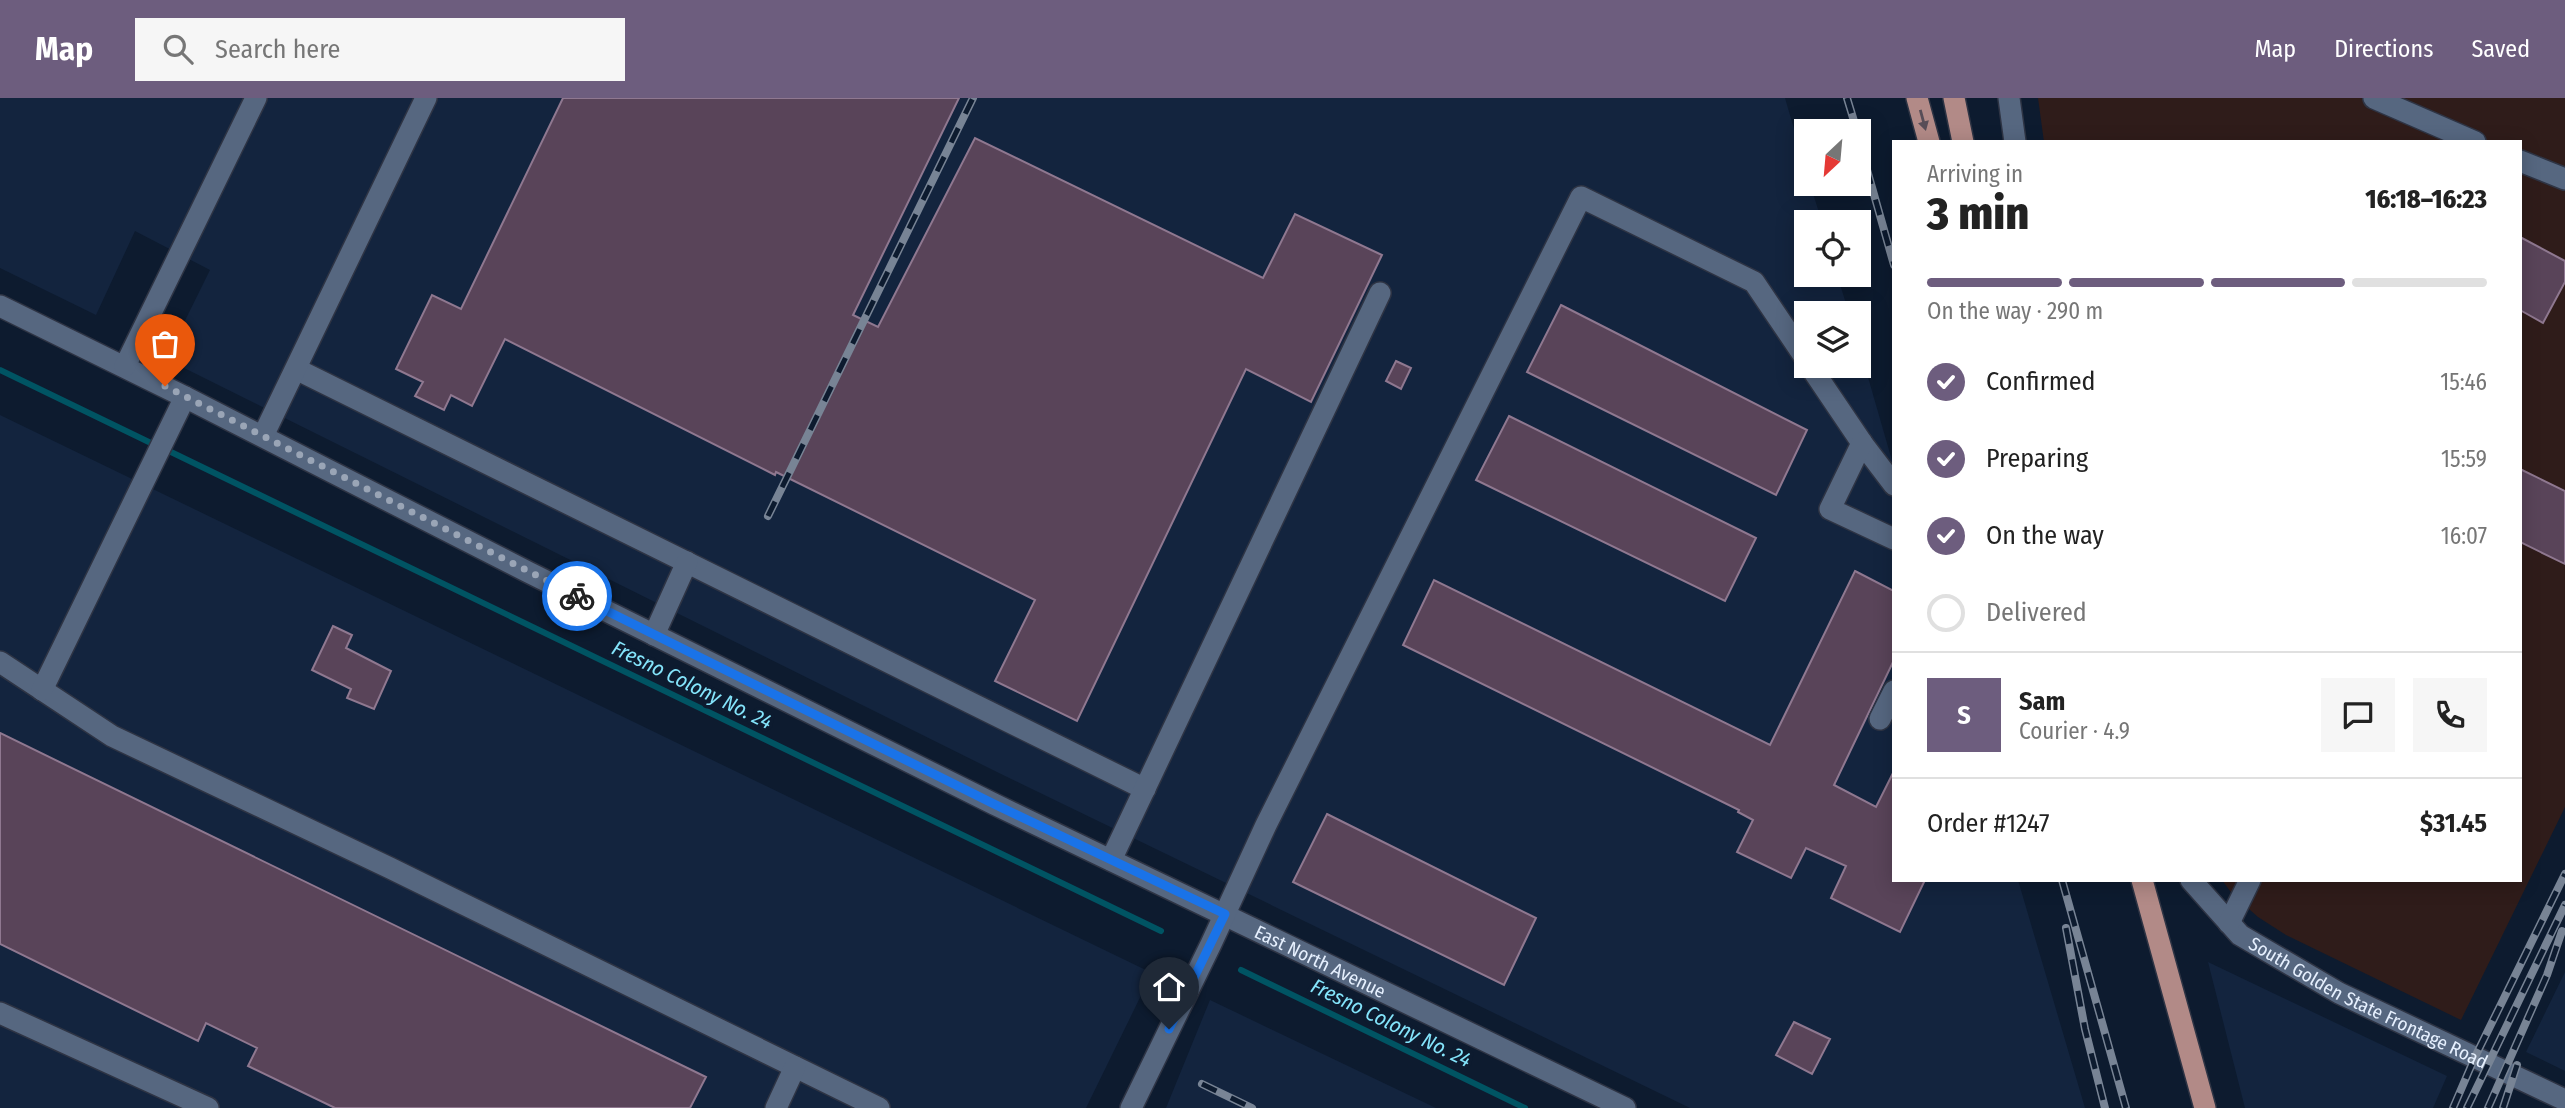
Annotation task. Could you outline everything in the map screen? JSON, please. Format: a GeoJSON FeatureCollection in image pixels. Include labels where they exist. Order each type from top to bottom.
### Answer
{"type":"FeatureCollection","features":[{"type":"Feature","properties":{"kind":"main road"},"geometry":{"type":"LineString","coordinates":[[1917,98],[1928,140]]}},
{"type":"Feature","properties":{"kind":"main road"},"geometry":{"type":"LineString","coordinates":[[1954,98],[1963,140]]}},
{"type":"Feature","properties":{"kind":"main road"},"geometry":{"type":"LineString","coordinates":[[2143,882],[2205,1108]]}},
{"type":"Feature","properties":{"kind":"street"},"geometry":{"type":"LineString","coordinates":[[125,366],[256,98]]}},
{"type":"Feature","properties":{"kind":"street"},"geometry":{"type":"LineString","coordinates":[[263,436],[426,98]]}},
{"type":"Feature","properties":{"kind":"street"},"geometry":{"type":"LineString","coordinates":[[2009,98],[2015,140]]}},
{"type":"Feature","properties":{"kind":"street"},"geometry":{"type":"LineString","coordinates":[[2374,98],[2470,140]]}},
{"type":"Feature","properties":{"kind":"street"},"geometry":{"type":"LineString","coordinates":[[2522,162],[2565,180]]}},
{"type":"Feature","properties":{"kind":"street"},"geometry":{"type":"LineString","coordinates":[[1131,1108],[1266,825],[1581,197],[1754,282],[1794,341]]}},
{"type":"Feature","properties":{"kind":"street"},"geometry":{"type":"LineString","coordinates":[[1111,860],[1380,293]]}},
{"type":"Feature","properties":{"kind":"street","name":"East North Avenue"},"geometry":{"type":"LineString","coordinates":[[0,306],[125,366],[654,635],[1111,860],[1625,1108]]}},
{"type":"Feature","properties":{"kind":"street"},"geometry":{"type":"LineString","coordinates":[[296,369],[1145,789]]}},
{"type":"Feature","properties":{"kind":"street"},"geometry":{"type":"LineString","coordinates":[[1818,378],[1892,482]]}},
{"type":"Feature","properties":{"kind":"street"},"geometry":{"type":"LineString","coordinates":[[42,690],[185,397]]}},
{"type":"Feature","properties":{"kind":"street"},"geometry":{"type":"LineString","coordinates":[[1862,443],[1830,509],[1892,539]]}},
{"type":"Feature","properties":{"kind":"street"},"geometry":{"type":"LineString","coordinates":[[654,635],[687,562]]}},
{"type":"Feature","properties":{"kind":"street"},"geometry":{"type":"LineString","coordinates":[[0,662],[111,736],[377,862],[879,1108]]}},
{"type":"Feature","properties":{"kind":"street"},"geometry":{"type":"LineString","coordinates":[[1880,719],[1892,695]]}},
{"type":"Feature","properties":{"kind":"street","name":"South Golden State Frontage Road"},"geometry":{"type":"LineString","coordinates":[[2193,882],[2239,935],[2339,993],[2565,1100]]}},
{"type":"Feature","properties":{"kind":"street"},"geometry":{"type":"LineString","coordinates":[[2229,923],[2248,882]]}},
{"type":"Feature","properties":{"kind":"street"},"geometry":{"type":"LineString","coordinates":[[0,1013],[208,1108]]}},
{"type":"Feature","properties":{"kind":"street"},"geometry":{"type":"LineString","coordinates":[[776,1108],[795,1067]]}},
{"type":"Feature","properties":{"kind":"shaded area"},"geometry":{"type":"Polygon","coordinates":[[[0,98],[1785,98],[1794,129],[1794,196],[1814,196],[1818,210],[1794,210],[1794,287],[1841,287],[1845,301],[1794,301],[1794,378],[1868,378],[1892,461],[1892,882],[2019,882],[2085,1108],[1690,1108],[1001,774],[166,359],[210,270],[135,231],[96,315],[0,268],[0,98]]]}},
{"type":"Feature","properties":{"kind":"shaded area"},"geometry":{"type":"Polygon","coordinates":[[[2038,98],[2565,98],[2565,807],[2461,1020],[2286,935],[2258,917],[2233,895],[2223,882],[2522,882],[2522,140],[2044,140],[2038,98]]]}},
{"type":"Feature","properties":{"kind":"shaded area"},"geometry":{"type":"Polygon","coordinates":[[[0,415],[1152,973],[1086,1108],[0,1108],[0,415]]]}},
{"type":"Feature","properties":{"kind":"shaded area"},"geometry":{"type":"Polygon","coordinates":[[[2208,962],[2447,1076],[2433,1108],[2245,1108],[2208,962]]]}},
{"type":"Feature","properties":{"kind":"shaded area"},"geometry":{"type":"Polygon","coordinates":[[[2565,972],[2565,1071],[2526,1052],[2565,972]]]}},
{"type":"Feature","properties":{"kind":"shaded area"},"geometry":{"type":"Polygon","coordinates":[[[1210,1000],[1436,1108],[1166,1108],[1210,1000]]]}},
{"type":"Feature","properties":{"kind":"building"},"geometry":{"type":"Polygon","coordinates":[[[563,98],[959,98],[853,315],[878,327],[975,138],[1263,278],[1295,214],[1382,255],[1311,402],[1246,369],[1077,721],[995,681],[1035,600],[776,472],[775,475],[505,339],[472,406],[451,395],[444,410],[415,396],[423,382],[396,369],[432,295],[461,309],[563,98]]]}},
{"type":"Feature","properties":{"kind":"building"},"geometry":{"type":"Polygon","coordinates":[[[2522,238],[2565,261],[2565,282],[2543,323],[2522,311],[2522,238]]]}},
{"type":"Feature","properties":{"kind":"building"},"geometry":{"type":"Polygon","coordinates":[[[1561,305],[1807,430],[1776,495],[1527,372],[1561,305]]]}},
{"type":"Feature","properties":{"kind":"building"},"geometry":{"type":"Polygon","coordinates":[[[1396,361],[1411,368],[1401,389],[1386,381],[1396,361]]]}},
{"type":"Feature","properties":{"kind":"building"},"geometry":{"type":"Polygon","coordinates":[[[1509,416],[1756,538],[1725,601],[1476,480],[1509,416]]]}},
{"type":"Feature","properties":{"kind":"building"},"geometry":{"type":"Polygon","coordinates":[[[2522,470],[2565,491],[2565,564],[2522,543],[2522,470]]]}},
{"type":"Feature","properties":{"kind":"building"},"geometry":{"type":"Polygon","coordinates":[[[1855,571],[1892,590],[1892,664],[1834,785],[1876,807],[1892,775],[1892,882],[1924,882],[1900,932],[1831,898],[1846,866],[1806,848],[1791,878],[1737,852],[1753,820],[1738,812],[1739,810],[1403,645],[1434,580],[1770,745],[1855,571]]]}},
{"type":"Feature","properties":{"kind":"building"},"geometry":{"type":"Polygon","coordinates":[[[333,626],[352,635],[346,648],[391,671],[374,709],[347,698],[351,689],[312,670],[333,626]]]}},
{"type":"Feature","properties":{"kind":"building"},"geometry":{"type":"Polygon","coordinates":[[[0,733],[706,1077],[690,1108],[335,1108],[248,1066],[257,1048],[206,1023],[198,1041],[0,944],[0,733]]]}},
{"type":"Feature","properties":{"kind":"building"},"geometry":{"type":"Polygon","coordinates":[[[1327,814],[1536,918],[1504,985],[1293,882],[1327,814]]]}},
{"type":"Feature","properties":{"kind":"building"},"geometry":{"type":"Polygon","coordinates":[[[1794,1022],[1830,1039],[1812,1074],[1776,1055],[1794,1022]]]}},
{"type":"Feature","properties":{"kind":"waterway","name":"Fresno Colony No. 24"},"geometry":{"type":"LineString","coordinates":[[0,370],[155,445]]}},
{"type":"Feature","properties":{"kind":"waterway","name":"Fresno Colony No. 24"},"geometry":{"type":"LineString","coordinates":[[171,452],[1161,931]]}},
{"type":"Feature","properties":{"kind":"waterway","name":"Fresno Colony No. 24"},"geometry":{"type":"LineString","coordinates":[[1241,970],[1525,1108]]}},
{"type":"Feature","properties":{"kind":"railway"},"geometry":{"type":"LineString","coordinates":[[768,516],[973,98]]}},
{"type":"Feature","properties":{"kind":"railway"},"geometry":{"type":"LineString","coordinates":[[1847,98],[1853,119]]}},
{"type":"Feature","properties":{"kind":"railway"},"geometry":{"type":"LineString","coordinates":[[1871,184],[1892,258]]}},
{"type":"Feature","properties":{"kind":"railway"},"geometry":{"type":"LineString","coordinates":[[2453,1108],[2475,1057],[2565,874]]}},
{"type":"Feature","properties":{"kind":"railway"},"geometry":{"type":"LineString","coordinates":[[2063,882],[2126,1108]]}},
{"type":"Feature","properties":{"kind":"railway"},"geometry":{"type":"LineString","coordinates":[[2467,1108],[2565,905]]}},
{"type":"Feature","properties":{"kind":"railway"},"geometry":{"type":"LineString","coordinates":[[2066,928],[2085,1029],[2105,1108]]}},
{"type":"Feature","properties":{"kind":"railway"},"geometry":{"type":"LineString","coordinates":[[2488,1108],[2547,975],[2562,931]]}},
{"type":"Feature","properties":{"kind":"railway"},"geometry":{"type":"LineString","coordinates":[[2503,1108],[2517,1065]]}},
{"type":"Feature","properties":{"kind":"railway"},"geometry":{"type":"LineString","coordinates":[[1202,1084],[1252,1108]]}},
{"type":"Feature","properties":{"kind":"way so far"},"geometry":{"type":"LineString","coordinates":[[165,386],[577,596]]}},
{"type":"Feature","properties":{"kind":"route"},"geometry":{"type":"LineString","coordinates":[[577,596],[994,804],[1225,914],[1169,1029]]}}]}
